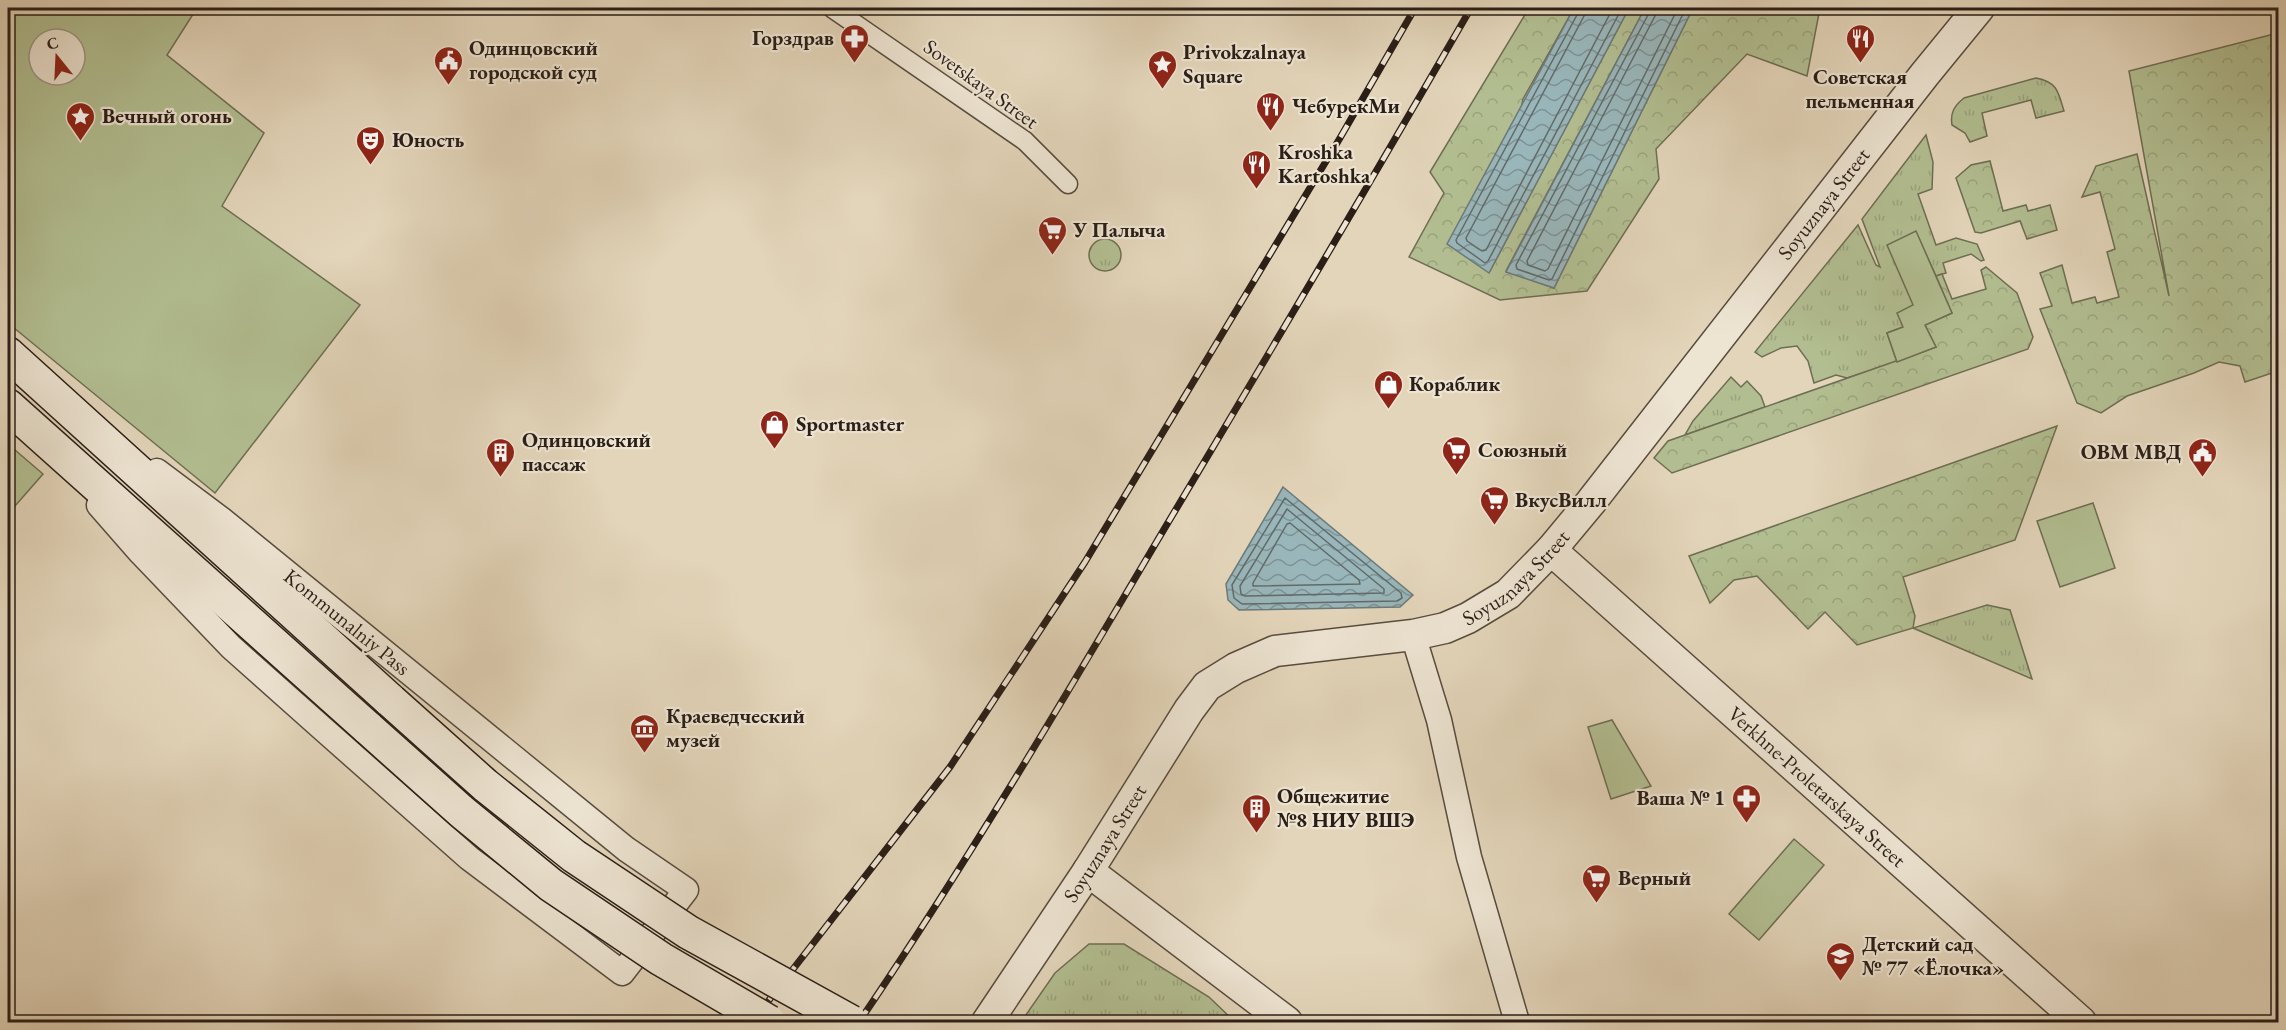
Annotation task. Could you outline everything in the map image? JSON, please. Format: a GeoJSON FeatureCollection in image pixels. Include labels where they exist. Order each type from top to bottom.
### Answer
{"type":"FeatureCollection","features":[{"type":"Feature","properties":{"kind":"main road","name":"Kommunalniy Pass"},"geometry":{"type":"LineString","coordinates":[[8,354],[60,401]]}},
{"type":"Feature","properties":{"kind":"main road"},"geometry":{"type":"LineString","coordinates":[[60,401],[485,785],[574,856],[687,932],[851,1023]]}},
{"type":"Feature","properties":{"kind":"main road"},"geometry":{"type":"LineString","coordinates":[[8,406],[462,812],[551,885],[661,959],[769,1023]]}},
{"type":"Feature","properties":{"kind":"street","name":"Sovetskaya Street"},"geometry":{"type":"LineString","coordinates":[[832,8],[1025,141],[1068,184]]}},
{"type":"Feature","properties":{"kind":"street","name":"Soyuznaya Street"},"geometry":{"type":"LineString","coordinates":[[987,1023],[1088,872],[1189,710],[1208,686],[1236,668],[1275,651],[1413,635],[1445,628],[1468,618],[1508,594],[1551,550],[1598,494],[1924,74],[1979,8]]}},
{"type":"Feature","properties":{"kind":"street"},"geometry":{"type":"LineString","coordinates":[[8,349],[12,348],[24,354],[156,470]]}},
{"type":"Feature","properties":{"kind":"street","name":"Kommunalniy Pass"},"geometry":{"type":"LineString","coordinates":[[60,401],[221,519],[609,835],[686,890],[622,972],[469,858],[231,647],[141,553],[93,497],[71,463]]}},
{"type":"Feature","properties":{"kind":"street"},"geometry":{"type":"LineString","coordinates":[[71,463],[66,457],[65,449],[70,435],[84,429],[98,434]]}},
{"type":"Feature","properties":{"kind":"street","name":"Verkhne-Proletarskaya Street"},"geometry":{"type":"LineString","coordinates":[[1551,550],[2081,1023]]}},
{"type":"Feature","properties":{"kind":"street"},"geometry":{"type":"LineString","coordinates":[[1413,635],[1439,720],[1469,857],[1518,1023]]}},
{"type":"Feature","properties":{"kind":"street"},"geometry":{"type":"LineString","coordinates":[[1088,872],[1287,1023]]}},
{"type":"Feature","properties":{"kind":"street"},"geometry":{"type":"LineString","coordinates":[[1245,992],[1266,1023]]}},
{"type":"Feature","properties":{"kind":"green space"},"geometry":{"type":"Polygon","coordinates":[[[8,8],[197,8],[167,55],[264,133],[222,206],[360,305],[215,493],[8,323],[8,8]]]}},
{"type":"Feature","properties":{"kind":"green space"},"geometry":{"type":"Polygon","coordinates":[[[1529,8],[1574,8],[1523,99],[1489,273],[1629,8],[1645,8],[1506,271],[1554,288],[1693,8],[1820,8],[1807,76],[1747,54],[1656,149],[1659,179],[1587,291],[1500,300],[1409,257],[1444,193],[1430,172],[1529,8]]]}},
{"type":"Feature","properties":{"kind":"green space"},"geometry":{"type":"Polygon","coordinates":[[[2278,33],[2278,130],[2276,132],[2278,141],[2278,371],[2245,382],[2240,366],[2219,362],[2127,396],[2101,413],[2077,403],[2040,309],[2052,306],[2040,273],[2062,265],[2072,303],[2095,297],[2097,303],[2119,297],[2107,252],[2115,249],[2100,192],[2082,197],[2096,166],[2137,154],[2169,296],[2129,71],[2278,33]]]}},
{"type":"Feature","properties":{"kind":"green space"},"geometry":{"type":"Polygon","coordinates":[[[2036,78],[2056,88],[2064,111],[2036,118],[2031,100],[1982,113],[1987,136],[1970,142],[1965,133],[1952,125],[1954,110],[1964,98],[2036,78]]]}},
{"type":"Feature","properties":{"kind":"green space"},"geometry":{"type":"Polygon","coordinates":[[[1926,135],[1933,162],[1932,189],[1918,194],[1936,245],[1956,238],[1977,244],[1984,260],[1981,261],[1971,254],[1943,263],[1946,273],[1936,276],[1916,232],[1913,305],[1903,327],[1887,333],[1897,362],[1847,378],[1836,375],[1814,383],[1808,361],[1797,346],[1781,348],[1762,357],[1755,352],[1858,225],[1876,265],[1880,267],[1862,219],[1926,135]]]}},
{"type":"Feature","properties":{"kind":"green space"},"geometry":{"type":"Polygon","coordinates":[[[1990,161],[2003,211],[2026,205],[2028,211],[2050,205],[2057,230],[2027,239],[2020,221],[1981,233],[1975,232],[1956,178],[1971,165],[1990,161]]]}},
{"type":"Feature","properties":{"kind":"green space"},"geometry":{"type":"Polygon","coordinates":[[[1916,231],[1952,313],[1925,325],[1936,347],[1897,362],[1887,333],[1903,327],[1897,313],[1913,305],[1887,245],[1916,231]]]}},
{"type":"Feature","properties":{"kind":"green space"},"geometry":{"type":"Polygon","coordinates":[[[1105,239],[1116,244],[1121,255],[1116,266],[1105,271],[1094,266],[1089,255],[1094,244],[1105,239]]]}},
{"type":"Feature","properties":{"kind":"green space"},"geometry":{"type":"Polygon","coordinates":[[[1986,267],[2017,293],[2033,337],[2028,349],[1672,473],[1654,458],[1668,441],[1936,347],[1925,325],[1952,313],[1936,276],[1942,274],[1952,299],[1986,289],[1981,270],[1986,267]]]}},
{"type":"Feature","properties":{"kind":"green space"},"geometry":{"type":"Polygon","coordinates":[[[1731,377],[1741,387],[1747,381],[1761,396],[1765,407],[1685,435],[1693,421],[1731,377]]]}},
{"type":"Feature","properties":{"kind":"green space"},"geometry":{"type":"Polygon","coordinates":[[[2057,426],[2015,540],[1903,577],[1915,616],[1913,628],[1857,645],[1825,612],[1808,629],[1757,576],[1734,580],[1710,603],[1689,556],[2057,426]]]}},
{"type":"Feature","properties":{"kind":"green space"},"geometry":{"type":"Polygon","coordinates":[[[8,444],[43,474],[8,514],[8,444]]]}},
{"type":"Feature","properties":{"kind":"green space"},"geometry":{"type":"Polygon","coordinates":[[[2093,503],[2115,568],[2060,587],[2037,521],[2093,503]]]}},
{"type":"Feature","properties":{"kind":"green space"},"geometry":{"type":"Polygon","coordinates":[[[1987,605],[2010,610],[2032,679],[1913,628],[1987,605]]]}},
{"type":"Feature","properties":{"kind":"green space"},"geometry":{"type":"Polygon","coordinates":[[[1612,720],[1651,786],[1611,799],[1588,727],[1612,720]]]}},
{"type":"Feature","properties":{"kind":"green space"},"geometry":{"type":"Polygon","coordinates":[[[1794,839],[1824,865],[1759,940],[1729,914],[1794,839]]]}},
{"type":"Feature","properties":{"kind":"green space"},"geometry":{"type":"Polygon","coordinates":[[[1089,944],[1124,944],[1209,997],[1235,1022],[1021,1022],[1055,973],[1089,944]]]}},
{"type":"Feature","properties":{"kind":"water"},"geometry":{"type":"Polygon","coordinates":[[[1574,8],[1629,8],[1489,273],[1447,244],[1574,8]]]}},
{"type":"Feature","properties":{"kind":"water"},"geometry":{"type":"Polygon","coordinates":[[[1645,8],[1693,8],[1554,288],[1506,272],[1645,8]]]}},
{"type":"Feature","properties":{"kind":"water"},"geometry":{"type":"Polygon","coordinates":[[[1283,487],[1413,595],[1400,607],[1239,610],[1228,600],[1226,584],[1283,487]]]}},
{"type":"Feature","properties":{"kind":"railway"},"geometry":{"type":"LineString","coordinates":[[752,1022],[950,767],[1085,562],[1340,138],[1415,8]]}},
{"type":"Feature","properties":{"kind":"railway"},"geometry":{"type":"LineString","coordinates":[[859,1022],[977,841],[1052,717],[1471,8]]}},
{"type":"Feature","properties":{"kind":"place","name":"Горздрав"},"geometry":{"type":"Point","coordinates":[855,64]}},
{"type":"Feature","properties":{"kind":"place","name":"Советская пельменная"},"geometry":{"type":"Point","coordinates":[1860,64]}},
{"type":"Feature","properties":{"kind":"place","name":"Одинцовский городской суд"},"geometry":{"type":"Point","coordinates":[448,86]}},
{"type":"Feature","properties":{"kind":"place","name":"Privokzalnaya Square"},"geometry":{"type":"Point","coordinates":[1162,90]}},
{"type":"Feature","properties":{"kind":"place","name":"ЧебурекМи"},"geometry":{"type":"Point","coordinates":[1271,132]}},
{"type":"Feature","properties":{"kind":"place","name":"Вечный огонь"},"geometry":{"type":"Point","coordinates":[81,142]}},
{"type":"Feature","properties":{"kind":"place","name":"Юность"},"geometry":{"type":"Point","coordinates":[371,166]}},
{"type":"Feature","properties":{"kind":"place","name":"Kroshka Kartoshka"},"geometry":{"type":"Point","coordinates":[1257,190]}},
{"type":"Feature","properties":{"kind":"place","name":"У Палыча"},"geometry":{"type":"Point","coordinates":[1052,256]}},
{"type":"Feature","properties":{"kind":"place","name":"Кораблик"},"geometry":{"type":"Point","coordinates":[1388,410]}},
{"type":"Feature","properties":{"kind":"place","name":"Sportmaster"},"geometry":{"type":"Point","coordinates":[775,450]}},
{"type":"Feature","properties":{"kind":"place","name":"Союзный"},"geometry":{"type":"Point","coordinates":[1457,476]}},
{"type":"Feature","properties":{"kind":"place","name":"Одинцовский пассаж"},"geometry":{"type":"Point","coordinates":[501,478]}},
{"type":"Feature","properties":{"kind":"place","name":"ОВМ МВД"},"geometry":{"type":"Point","coordinates":[2202,478]}},
{"type":"Feature","properties":{"kind":"place","name":"ВкусВилл"},"geometry":{"type":"Point","coordinates":[1494,526]}},
{"type":"Feature","properties":{"kind":"place","name":"Краеведческий музей"},"geometry":{"type":"Point","coordinates":[645,754]}},
{"type":"Feature","properties":{"kind":"place","name":"Ваша № 1"},"geometry":{"type":"Point","coordinates":[1746,824]}},
{"type":"Feature","properties":{"kind":"place","name":"Общежитие №8 НИУ ВШЭ"},"geometry":{"type":"Point","coordinates":[1256,834]}},
{"type":"Feature","properties":{"kind":"place","name":"Верный"},"geometry":{"type":"Point","coordinates":[1597,904]}},
{"type":"Feature","properties":{"kind":"place","name":"Детский сад № 77 «Ёлочка»"},"geometry":{"type":"Point","coordinates":[1841,982]}}]}
